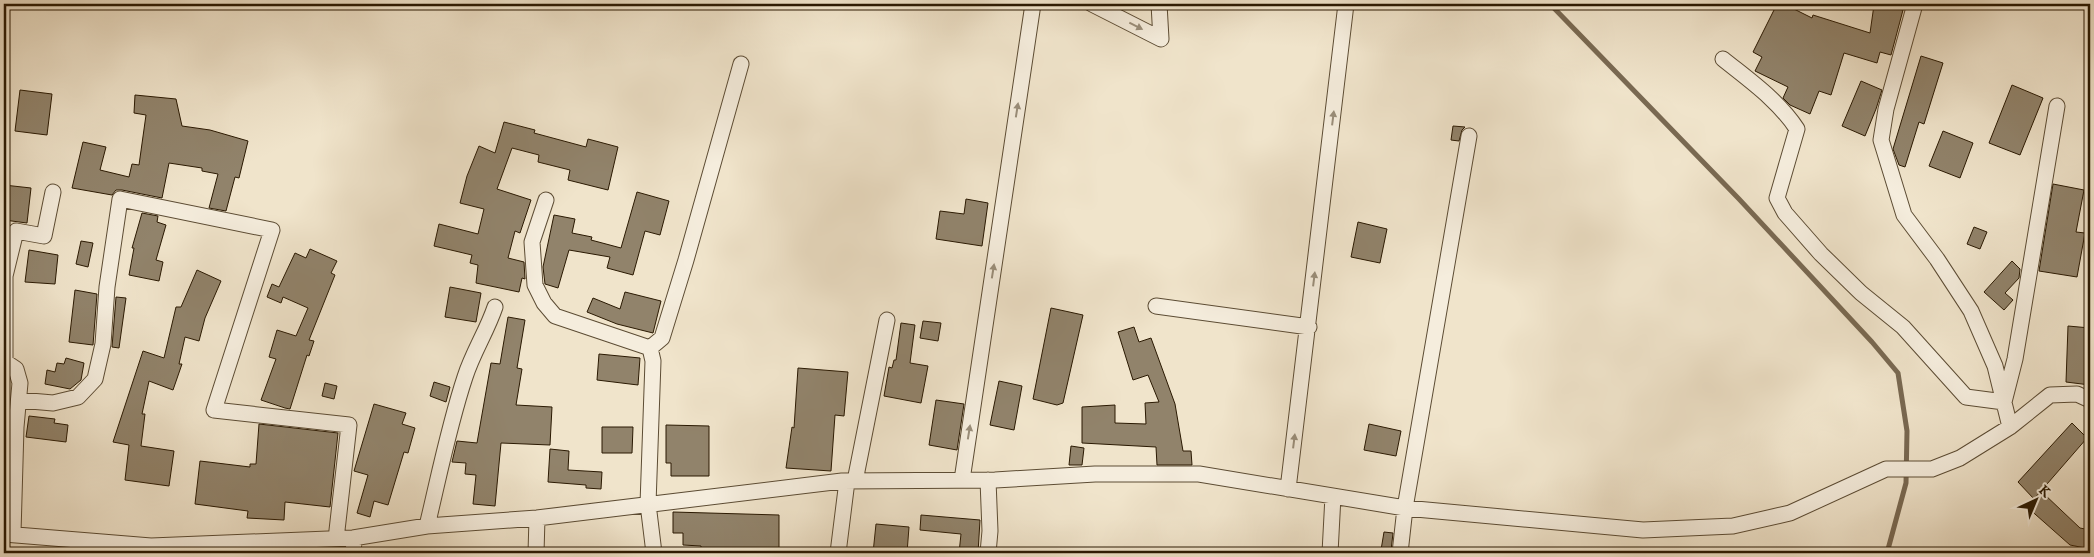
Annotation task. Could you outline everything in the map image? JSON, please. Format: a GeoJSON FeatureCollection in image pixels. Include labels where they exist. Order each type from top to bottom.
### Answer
{"type":"FeatureCollection","features":[{"type":"Feature","properties":{"kind":"street"},"geometry":{"type":"LineString","coordinates":[[962,480],[1033,4]]}},
{"type":"Feature","properties":{"kind":"street"},"geometry":{"type":"LineString","coordinates":[[1092,4],[1162,38],[1159,4]]}},
{"type":"Feature","properties":{"kind":"street"},"geometry":{"type":"LineString","coordinates":[[1288,489],[1309,327],[1346,4]]}},
{"type":"Feature","properties":{"kind":"street"},"geometry":{"type":"LineString","coordinates":[[1915,4],[1886,109],[1881,140],[1904,215],[1937,259],[1970,311],[1995,366],[2010,428]]}},
{"type":"Feature","properties":{"kind":"street"},"geometry":{"type":"LineString","coordinates":[[1723,59],[1763,91],[1789,116],[1797,129],[1777,198],[1785,213],[1821,254],[1860,293],[1903,327],[1966,397],[2004,402]]}},
{"type":"Feature","properties":{"kind":"street"},"geometry":{"type":"LineString","coordinates":[[650,348],[662,338],[686,260],[740,64]]}},
{"type":"Feature","properties":{"kind":"street"},"geometry":{"type":"LineString","coordinates":[[2004,402],[2015,359],[2056,106]]}},
{"type":"Feature","properties":{"kind":"street"},"geometry":{"type":"LineString","coordinates":[[1400,553],[1405,508],[1469,136]]}},
{"type":"Feature","properties":{"kind":"street"},"geometry":{"type":"LineString","coordinates":[[53,192],[44,236],[16,231],[5,276],[4,361],[16,369],[20,383],[8,533],[153,550],[336,539],[354,546],[427,526],[537,518],[851,481],[988,480],[1095,474],[1199,474],[1405,508],[1643,530],[1734,526],[1790,513],[1886,469],[1932,469],[1960,458],[2010,428],[2050,395],[2077,394],[2090,400]]}},
{"type":"Feature","properties":{"kind":"street"},"geometry":{"type":"LineString","coordinates":[[19,400],[53,403],[78,397],[95,379],[103,344],[107,287],[120,199],[272,230],[214,410],[349,425],[336,539]]}},
{"type":"Feature","properties":{"kind":"street"},"geometry":{"type":"LineString","coordinates":[[546,200],[532,242],[535,286],[544,303],[555,316],[650,348]]}},
{"type":"Feature","properties":{"kind":"street"},"geometry":{"type":"LineString","coordinates":[[1156,306],[1309,327]]}},
{"type":"Feature","properties":{"kind":"street"},"geometry":{"type":"LineString","coordinates":[[427,526],[465,374],[489,325],[495,307]]}},
{"type":"Feature","properties":{"kind":"street"},"geometry":{"type":"LineString","coordinates":[[838,553],[851,481],[887,320]]}},
{"type":"Feature","properties":{"kind":"street"},"geometry":{"type":"LineString","coordinates":[[650,348],[653,361],[648,504],[654,553]]}},
{"type":"Feature","properties":{"kind":"street"},"geometry":{"type":"LineString","coordinates":[[988,480],[990,531],[988,553]]}},
{"type":"Feature","properties":{"kind":"street"},"geometry":{"type":"LineString","coordinates":[[1330,553],[1333,496]]}},
{"type":"Feature","properties":{"kind":"street"},"geometry":{"type":"LineString","coordinates":[[536,553],[537,518]]}},
{"type":"Feature","properties":{"kind":"building"},"geometry":{"type":"Polygon","coordinates":[[[1777,4],[1784,4],[1812,18],[1813,15],[1870,33],[1874,5],[1903,10],[1891,55],[1880,52],[1877,63],[1844,53],[1831,95],[1819,91],[1810,114],[1790,105],[1783,98],[1788,87],[1755,71],[1762,57],[1753,52],[1777,4]]]}},
{"type":"Feature","properties":{"kind":"building"},"geometry":{"type":"Polygon","coordinates":[[[1921,56],[1943,63],[1924,124],[1919,122],[1905,167],[1899,165],[1893,149],[1921,56]]]}},
{"type":"Feature","properties":{"kind":"building"},"geometry":{"type":"Polygon","coordinates":[[[1861,81],[1882,90],[1865,136],[1842,126],[1861,81]]]}},
{"type":"Feature","properties":{"kind":"building"},"geometry":{"type":"Polygon","coordinates":[[[2012,85],[2043,98],[2020,155],[1989,143],[2012,85]]]}},
{"type":"Feature","properties":{"kind":"building"},"geometry":{"type":"Polygon","coordinates":[[[20,90],[52,94],[47,135],[15,131],[20,90]]]}},
{"type":"Feature","properties":{"kind":"building"},"geometry":{"type":"Polygon","coordinates":[[[135,95],[176,99],[182,126],[210,130],[248,141],[239,178],[235,177],[226,211],[209,208],[218,174],[202,171],[202,168],[169,163],[162,198],[122,190],[116,190],[112,195],[72,188],[83,142],[106,147],[100,170],[129,177],[132,164],[139,165],[146,115],[134,113],[135,95]]]}},
{"type":"Feature","properties":{"kind":"building"},"geometry":{"type":"Polygon","coordinates":[[[504,122],[535,130],[534,133],[586,147],[588,139],[618,147],[608,190],[568,180],[570,170],[538,162],[539,155],[512,148],[497,189],[531,200],[520,233],[515,231],[508,258],[524,262],[525,279],[522,278],[519,292],[476,283],[478,265],[470,263],[472,255],[434,246],[439,224],[478,234],[484,209],[460,203],[467,176],[479,146],[495,153],[504,122]]]}},
{"type":"Feature","properties":{"kind":"building"},"geometry":{"type":"Polygon","coordinates":[[[1453,126],[1465,127],[1462,130],[1459,141],[1451,140],[1453,126]]]}},
{"type":"Feature","properties":{"kind":"building"},"geometry":{"type":"Polygon","coordinates":[[[1943,131],[1973,143],[1960,178],[1929,166],[1943,131]]]}},
{"type":"Feature","properties":{"kind":"building"},"geometry":{"type":"Polygon","coordinates":[[[2053,184],[2084,190],[2076,232],[2085,233],[2077,277],[2039,271],[2053,184]]]}},
{"type":"Feature","properties":{"kind":"building"},"geometry":{"type":"Polygon","coordinates":[[[4,185],[31,188],[27,223],[4,220],[4,185]]]}},
{"type":"Feature","properties":{"kind":"building"},"geometry":{"type":"Polygon","coordinates":[[[637,192],[669,201],[660,235],[645,231],[633,275],[607,268],[610,257],[569,250],[558,288],[545,284],[543,267],[554,215],[575,219],[572,233],[592,237],[591,240],[621,248],[637,192]]]}},
{"type":"Feature","properties":{"kind":"building"},"geometry":{"type":"Polygon","coordinates":[[[966,199],[988,203],[982,246],[936,239],[940,211],[964,214],[966,199]]]}},
{"type":"Feature","properties":{"kind":"building"},"geometry":{"type":"Polygon","coordinates":[[[142,213],[158,216],[157,222],[166,225],[156,260],[163,262],[159,281],[129,275],[134,248],[132,248],[142,213]]]}},
{"type":"Feature","properties":{"kind":"building"},"geometry":{"type":"Polygon","coordinates":[[[1358,222],[1387,229],[1380,263],[1351,257],[1358,222]]]}},
{"type":"Feature","properties":{"kind":"building"},"geometry":{"type":"Polygon","coordinates":[[[1974,227],[1987,232],[1980,249],[1967,244],[1974,227]]]}},
{"type":"Feature","properties":{"kind":"building"},"geometry":{"type":"Polygon","coordinates":[[[81,241],[93,243],[88,267],[76,264],[81,241]]]}},
{"type":"Feature","properties":{"kind":"building"},"geometry":{"type":"Polygon","coordinates":[[[310,249],[337,261],[331,273],[335,275],[309,340],[314,341],[309,356],[307,355],[290,409],[261,400],[276,359],[269,357],[277,330],[296,336],[308,308],[283,297],[281,303],[267,297],[272,284],[279,287],[295,253],[306,258],[310,249]]]}},
{"type":"Feature","properties":{"kind":"building"},"geometry":{"type":"Polygon","coordinates":[[[29,250],[58,255],[55,284],[25,282],[29,250]]]}},
{"type":"Feature","properties":{"kind":"building"},"geometry":{"type":"Polygon","coordinates":[[[2012,261],[2020,269],[2019,278],[2005,293],[2013,300],[2004,310],[1984,292],[2012,261]]]}},
{"type":"Feature","properties":{"kind":"building"},"geometry":{"type":"Polygon","coordinates":[[[197,270],[221,281],[205,318],[199,341],[185,337],[179,364],[182,364],[173,390],[149,381],[142,414],[145,414],[141,446],[174,451],[169,486],[125,480],[129,445],[113,442],[143,351],[164,358],[176,307],[181,307],[197,270]]]}},
{"type":"Feature","properties":{"kind":"building"},"geometry":{"type":"Polygon","coordinates":[[[450,287],[481,293],[476,322],[445,317],[450,287]]]}},
{"type":"Feature","properties":{"kind":"building"},"geometry":{"type":"Polygon","coordinates":[[[75,290],[97,294],[93,345],[69,342],[75,290]]]}},
{"type":"Feature","properties":{"kind":"building"},"geometry":{"type":"Polygon","coordinates":[[[625,292],[661,301],[653,333],[617,324],[587,312],[593,298],[620,309],[625,292]]]}},
{"type":"Feature","properties":{"kind":"building"},"geometry":{"type":"Polygon","coordinates":[[[116,297],[126,298],[119,348],[112,347],[116,297]]]}},
{"type":"Feature","properties":{"kind":"building"},"geometry":{"type":"Polygon","coordinates":[[[1051,308],[1083,315],[1063,403],[1057,405],[1033,399],[1051,308]]]}},
{"type":"Feature","properties":{"kind":"building"},"geometry":{"type":"Polygon","coordinates":[[[508,317],[525,320],[517,368],[522,369],[516,405],[552,407],[550,445],[501,443],[495,506],[473,504],[476,475],[465,474],[466,463],[452,462],[457,441],[477,443],[491,363],[500,364],[508,317]]]}},
{"type":"Feature","properties":{"kind":"building"},"geometry":{"type":"Polygon","coordinates":[[[923,321],[941,323],[938,341],[920,338],[923,321]]]}},
{"type":"Feature","properties":{"kind":"building"},"geometry":{"type":"Polygon","coordinates":[[[901,323],[915,325],[910,363],[928,366],[921,403],[884,396],[889,367],[892,368],[894,360],[896,360],[901,323]]]}},
{"type":"Feature","properties":{"kind":"building"},"geometry":{"type":"Polygon","coordinates":[[[2068,326],[2090,328],[2090,385],[2066,382],[2068,326]]]}},
{"type":"Feature","properties":{"kind":"building"},"geometry":{"type":"Polygon","coordinates":[[[1134,327],[1139,342],[1151,338],[1175,404],[1183,451],[1191,451],[1192,465],[1157,465],[1156,447],[1082,443],[1082,407],[1115,405],[1115,423],[1146,424],[1145,403],[1159,402],[1148,375],[1133,380],[1118,332],[1134,327]]]}},
{"type":"Feature","properties":{"kind":"building"},"geometry":{"type":"Polygon","coordinates":[[[599,354],[640,358],[638,385],[597,380],[599,354]]]}},
{"type":"Feature","properties":{"kind":"building"},"geometry":{"type":"Polygon","coordinates":[[[66,358],[84,363],[81,380],[70,389],[45,384],[47,370],[55,372],[57,363],[64,364],[66,358]]]}},
{"type":"Feature","properties":{"kind":"building"},"geometry":{"type":"Polygon","coordinates":[[[798,368],[848,372],[844,416],[835,415],[831,471],[786,468],[792,427],[794,428],[798,368]]]}},
{"type":"Feature","properties":{"kind":"building"},"geometry":{"type":"Polygon","coordinates":[[[999,381],[1022,386],[1014,430],[990,425],[999,381]]]}},
{"type":"Feature","properties":{"kind":"building"},"geometry":{"type":"Polygon","coordinates":[[[434,382],[450,387],[446,402],[430,396],[434,382]]]}},
{"type":"Feature","properties":{"kind":"building"},"geometry":{"type":"Polygon","coordinates":[[[325,383],[337,386],[334,399],[322,396],[325,383]]]}},
{"type":"Feature","properties":{"kind":"building"},"geometry":{"type":"Polygon","coordinates":[[[936,400],[964,404],[957,450],[929,445],[936,400]]]}},
{"type":"Feature","properties":{"kind":"building"},"geometry":{"type":"Polygon","coordinates":[[[374,404],[406,413],[402,424],[415,428],[408,453],[404,452],[388,505],[374,501],[370,517],[357,513],[368,475],[354,471],[374,404]]]}},
{"type":"Feature","properties":{"kind":"building"},"geometry":{"type":"Polygon","coordinates":[[[29,416],[55,419],[54,423],[68,425],[66,442],[26,437],[29,416]]]}},
{"type":"Feature","properties":{"kind":"building"},"geometry":{"type":"Polygon","coordinates":[[[2072,423],[2087,438],[2034,499],[2018,482],[2072,423]]]}},
{"type":"Feature","properties":{"kind":"building"},"geometry":{"type":"Polygon","coordinates":[[[259,424],[338,433],[330,507],[285,502],[284,520],[247,518],[248,511],[195,504],[200,461],[250,467],[250,464],[256,464],[259,424]]]}},
{"type":"Feature","properties":{"kind":"building"},"geometry":{"type":"Polygon","coordinates":[[[1369,424],[1401,431],[1396,456],[1364,450],[1369,424]]]}},
{"type":"Feature","properties":{"kind":"building"},"geometry":{"type":"Polygon","coordinates":[[[666,425],[709,426],[709,476],[671,476],[671,463],[666,463],[666,425]]]}},
{"type":"Feature","properties":{"kind":"building"},"geometry":{"type":"Polygon","coordinates":[[[602,427],[633,427],[632,453],[602,453],[602,427]]]}},
{"type":"Feature","properties":{"kind":"building"},"geometry":{"type":"Polygon","coordinates":[[[1071,446],[1084,448],[1082,465],[1069,465],[1071,446]]]}},
{"type":"Feature","properties":{"kind":"building"},"geometry":{"type":"Polygon","coordinates":[[[550,449],[569,451],[568,470],[602,472],[601,489],[586,488],[586,485],[548,482],[550,449]]]}},
{"type":"Feature","properties":{"kind":"building"},"geometry":{"type":"Polygon","coordinates":[[[2043,493],[2080,528],[2090,530],[2090,549],[2070,545],[2027,507],[2043,493]]]}},
{"type":"Feature","properties":{"kind":"building"},"geometry":{"type":"Polygon","coordinates":[[[673,512],[779,515],[779,548],[767,548],[767,553],[701,553],[701,546],[683,545],[683,533],[673,533],[673,512]]]}},
{"type":"Feature","properties":{"kind":"building"},"geometry":{"type":"Polygon","coordinates":[[[921,515],[980,520],[978,553],[959,553],[961,534],[920,530],[921,515]]]}},
{"type":"Feature","properties":{"kind":"building"},"geometry":{"type":"Polygon","coordinates":[[[876,524],[909,527],[907,553],[873,553],[876,524]]]}},
{"type":"Feature","properties":{"kind":"building"},"geometry":{"type":"Polygon","coordinates":[[[1384,532],[1393,533],[1391,551],[1381,550],[1384,532]]]}},
{"type":"Feature","properties":{"kind":"waterway"},"geometry":{"type":"LineString","coordinates":[[1550,4],[1739,199],[1872,342],[1898,373],[1907,431],[1906,483],[1887,553]]}}]}
